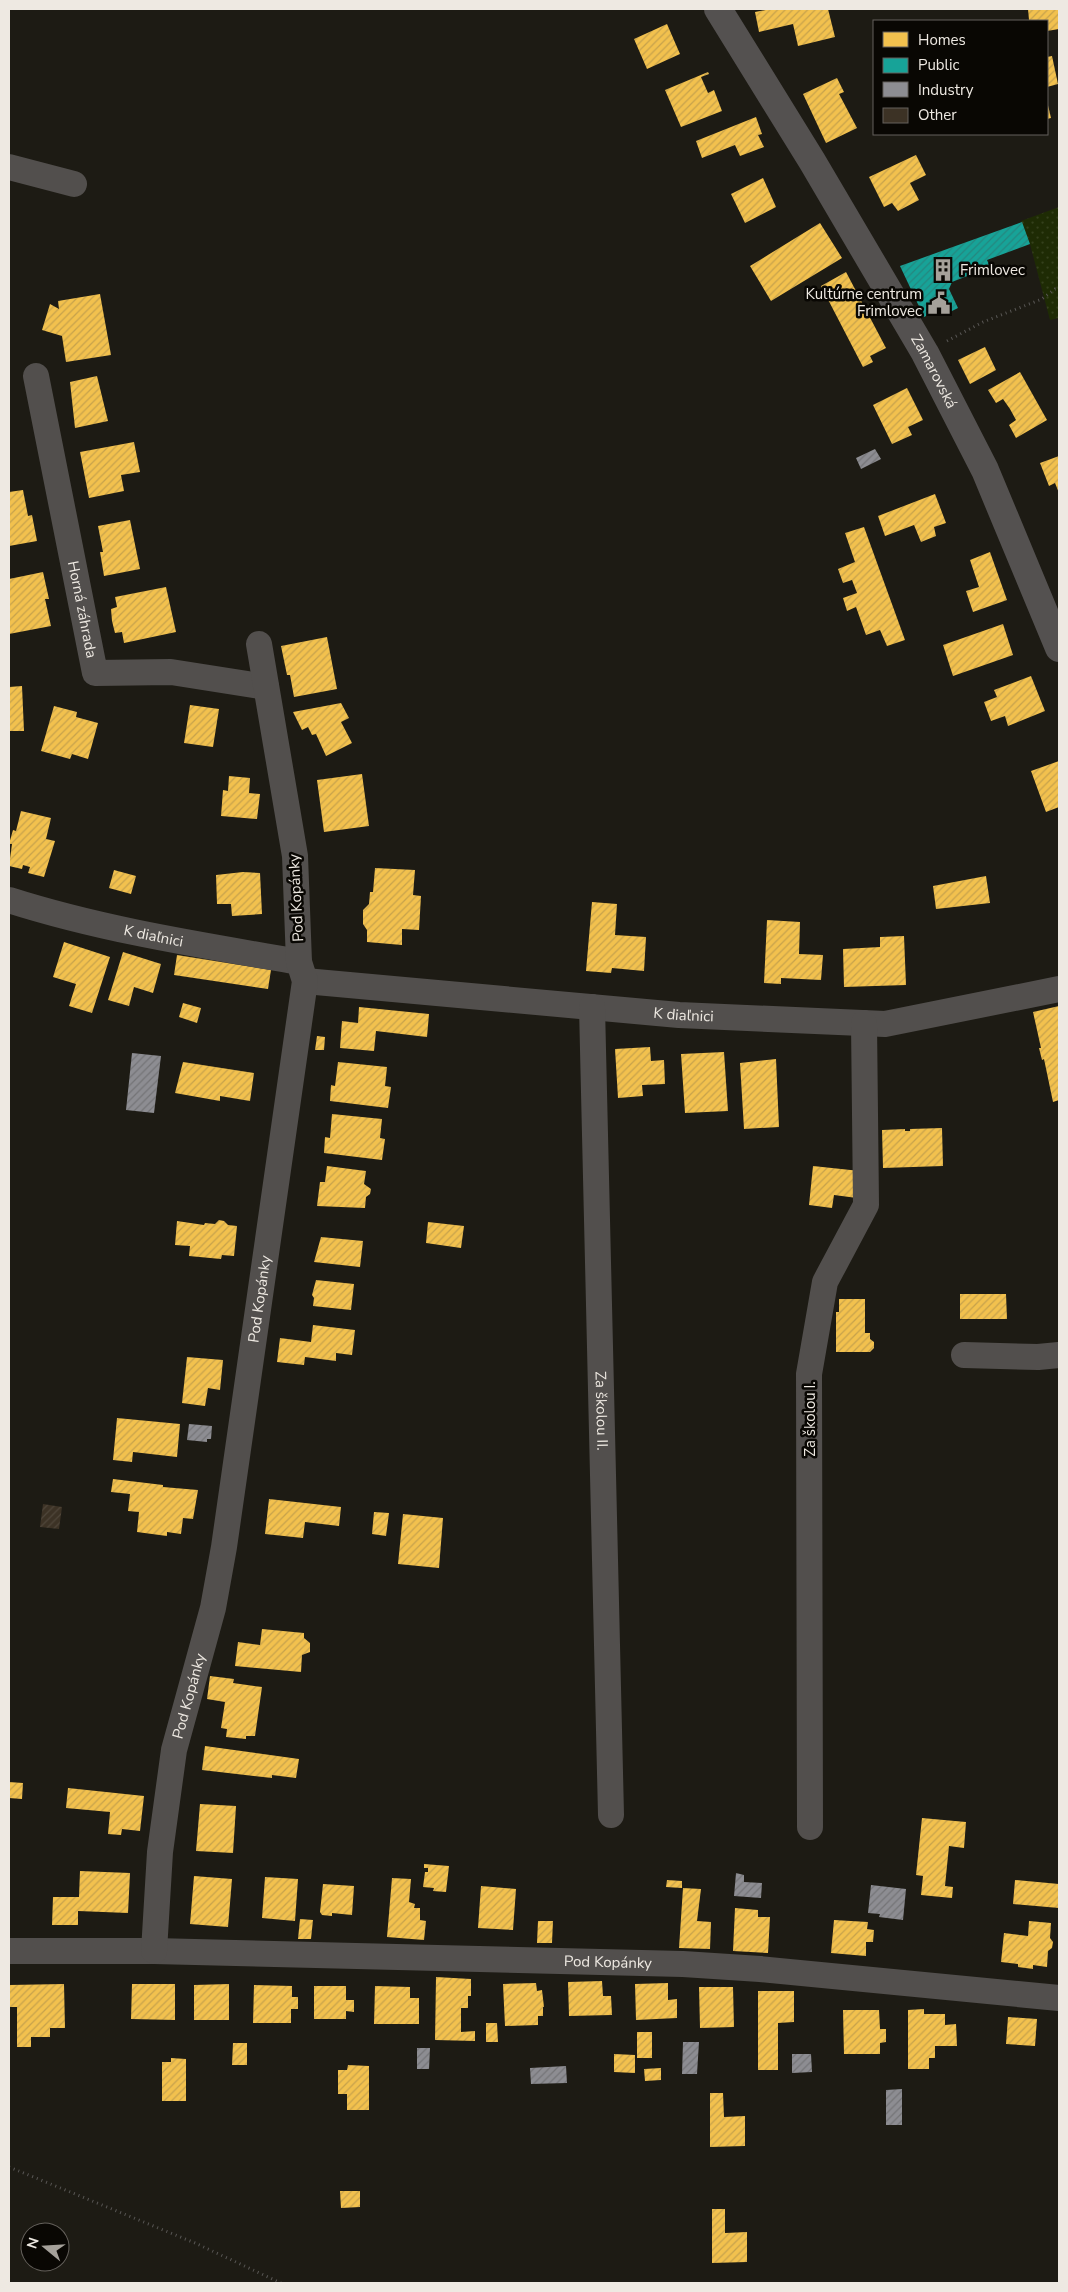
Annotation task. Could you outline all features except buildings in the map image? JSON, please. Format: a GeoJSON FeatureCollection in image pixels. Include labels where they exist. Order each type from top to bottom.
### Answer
{"type":"FeatureCollection","features":[{"type":"Feature","properties":{"kind":"main road","name":"Zamarovská"},"geometry":{"type":"LineString","coordinates":[[718,9],[812,161],[925,352],[985,470],[1059,648]]}},
{"type":"Feature","properties":{"kind":"street"},"geometry":{"type":"LineString","coordinates":[[9,167],[74,184]]}},
{"type":"Feature","properties":{"kind":"street","name":"Horná záhrada"},"geometry":{"type":"LineString","coordinates":[[36,376],[95,673],[171,672],[266,686]]}},
{"type":"Feature","properties":{"kind":"street","name":"Pod Kopánky"},"geometry":{"type":"LineString","coordinates":[[154,1951],[160,1852],[174,1750],[213,1608],[223,1556],[302,971],[295,856],[259,644]]}},
{"type":"Feature","properties":{"kind":"street","name":"K diaľnici"},"geometry":{"type":"LineString","coordinates":[[9,900],[61,916],[302,971],[592,1007],[679,1015],[885,1024],[1059,989]]}},
{"type":"Feature","properties":{"kind":"street","name":"Za školou II."},"geometry":{"type":"LineString","coordinates":[[592,1007],[611,1815]]}},
{"type":"Feature","properties":{"kind":"street","name":"Za školou I."},"geometry":{"type":"LineString","coordinates":[[810,1828],[809,1374],[825,1282],[866,1205],[864,1023]]}},
{"type":"Feature","properties":{"kind":"street"},"geometry":{"type":"LineString","coordinates":[[964,1355],[1038,1357],[1059,1355]]}},
{"type":"Feature","properties":{"kind":"street","name":"Pod Kopánky"},"geometry":{"type":"LineString","coordinates":[[9,1951],[154,1951],[692,1965],[760,1969],[1059,1998]]}},
{"type":"Feature","properties":{"kind":"path"},"geometry":{"type":"LineString","coordinates":[[941,344],[982,322],[1042,299],[1054,289],[1059,289]]}},
{"type":"Feature","properties":{"kind":"path"},"geometry":{"type":"LineString","coordinates":[[9,2167],[195,2243],[281,2283]]}},
{"type":"Feature","properties":{"kind":"green space","name":"Frimlovec"},"geometry":{"type":"Polygon","coordinates":[[[1059,207],[1059,318],[1050,320],[1030,244],[1021,221],[1059,207]]]}},
{"type":"Feature","properties":{"kind":"place","name":"Frimlovec"},"geometry":{"type":"Point","coordinates":[943,270]}},
{"type":"Feature","properties":{"kind":"place","name":"Kultúrne centrum Frimlovec"},"geometry":{"type":"Point","coordinates":[939,303]}}]}
